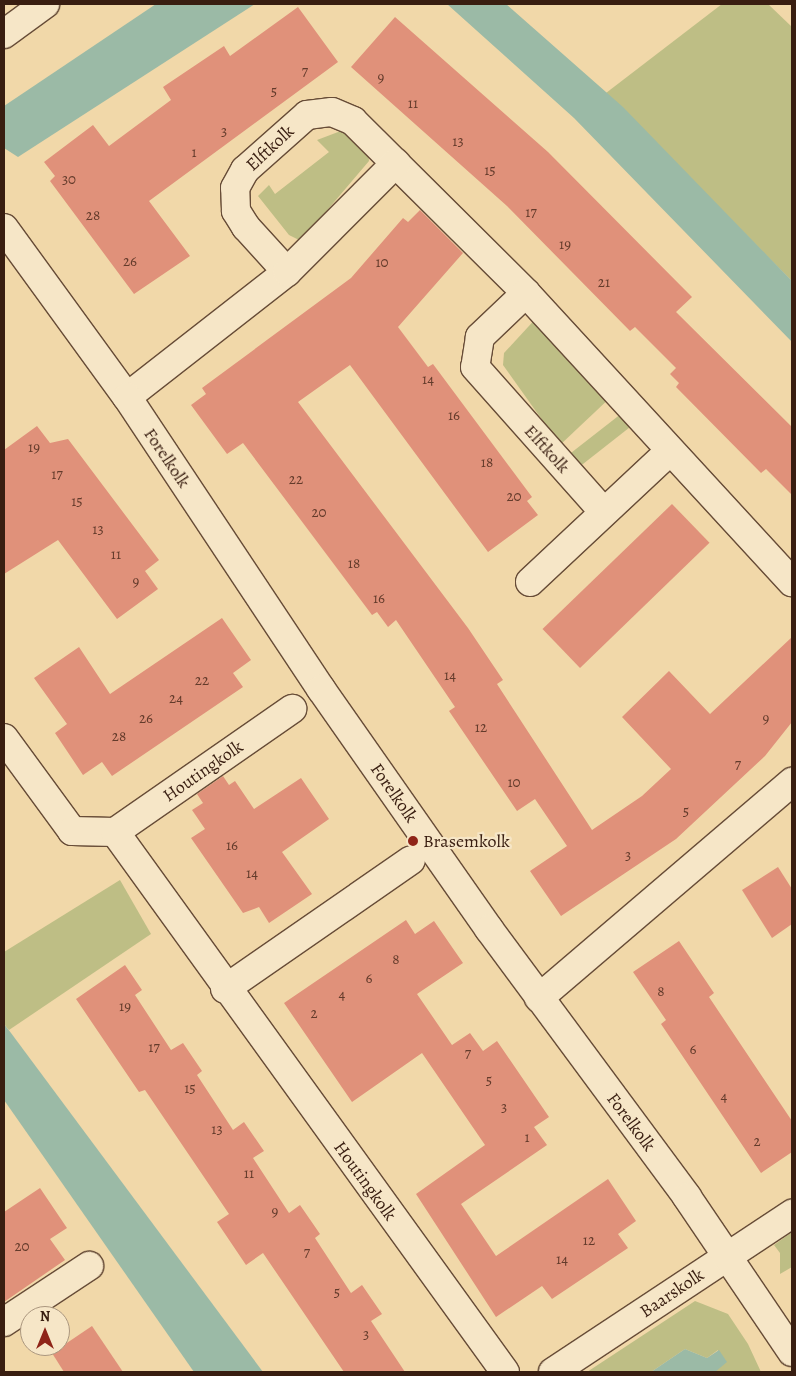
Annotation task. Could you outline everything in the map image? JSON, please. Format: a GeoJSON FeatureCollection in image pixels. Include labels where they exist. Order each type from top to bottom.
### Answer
{"type":"FeatureCollection","features":[{"type":"Feature","properties":{"kind":"street"},"geometry":{"type":"LineString","coordinates":[[5,30],[45,4]]}},
{"type":"Feature","properties":{"kind":"street","name":"Elftkolk"},"geometry":{"type":"LineString","coordinates":[[287,272],[246,227],[236,211],[235,188],[245,170],[307,115],[332,112],[353,121],[526,293],[792,582]]}},
{"type":"Feature","properties":{"kind":"street"},"geometry":{"type":"LineString","coordinates":[[127,397],[287,272],[396,163]]}},
{"type":"Feature","properties":{"kind":"street","name":"Forelkolk"},"geometry":{"type":"LineString","coordinates":[[4,228],[127,397],[316,681],[538,998],[687,1197],[792,1352]]}},
{"type":"Feature","properties":{"kind":"street","name":"Elftkolk"},"geometry":{"type":"LineString","coordinates":[[526,293],[480,338],[475,367],[603,511]]}},
{"type":"Feature","properties":{"kind":"street"},"geometry":{"type":"LineString","coordinates":[[530,582],[603,511],[670,451]]}},
{"type":"Feature","properties":{"kind":"street","name":"Houtingkolk"},"geometry":{"type":"LineString","coordinates":[[292,709],[115,832],[225,989],[504,1372]]}},
{"type":"Feature","properties":{"kind":"street"},"geometry":{"type":"LineString","coordinates":[[4,738],[72,831],[115,832]]}},
{"type":"Feature","properties":{"kind":"street"},"geometry":{"type":"LineString","coordinates":[[538,998],[792,782]]}},
{"type":"Feature","properties":{"kind":"street"},"geometry":{"type":"LineString","coordinates":[[225,989],[411,860]]}},
{"type":"Feature","properties":{"kind":"street","name":"Baarskolk"},"geometry":{"type":"LineString","coordinates":[[553,1372],[792,1214]]}},
{"type":"Feature","properties":{"kind":"street"},"geometry":{"type":"LineString","coordinates":[[4,1322],[89,1266]]}},
{"type":"Feature","properties":{"kind":"green space"},"geometry":{"type":"Polygon","coordinates":[[[722,4],[768,4],[792,27],[792,281],[606,93],[722,4]]]}},
{"type":"Feature","properties":{"kind":"green space"},"geometry":{"type":"Polygon","coordinates":[[[346,129],[368,152],[369,161],[301,241],[289,235],[258,196],[269,185],[275,194],[329,152],[317,140],[346,129]]]}},
{"type":"Feature","properties":{"kind":"green space"},"geometry":{"type":"Polygon","coordinates":[[[540,314],[613,395],[560,445],[503,365],[504,353],[540,314]]]}},
{"type":"Feature","properties":{"kind":"green space"},"geometry":{"type":"Polygon","coordinates":[[[626,410],[636,423],[578,468],[568,456],[626,410]]]}},
{"type":"Feature","properties":{"kind":"green space"},"geometry":{"type":"Polygon","coordinates":[[[120,880],[151,934],[9,1030],[4,1024],[4,952],[120,880]]]}},
{"type":"Feature","properties":{"kind":"green space"},"geometry":{"type":"Polygon","coordinates":[[[792,1232],[792,1267],[780,1274],[780,1253],[774,1245],[792,1232]]]}},
{"type":"Feature","properties":{"kind":"green space"},"geometry":{"type":"Polygon","coordinates":[[[695,1301],[728,1314],[748,1344],[761,1372],[715,1372],[718,1350],[707,1358],[685,1349],[651,1372],[587,1372],[695,1301]]]}},
{"type":"Feature","properties":{"kind":"shaded area"},"geometry":{"type":"Polygon","coordinates":[[[156,4],[255,4],[18,157],[4,148],[4,106],[156,4]]]}},
{"type":"Feature","properties":{"kind":"shaded area"},"geometry":{"type":"Polygon","coordinates":[[[447,4],[506,4],[623,107],[792,281],[792,342],[574,118],[447,4]]]}},
{"type":"Feature","properties":{"kind":"shaded area"},"geometry":{"type":"Polygon","coordinates":[[[4,1024],[263,1372],[194,1372],[4,1100],[4,1024]]]}},
{"type":"Feature","properties":{"kind":"shaded area"},"geometry":{"type":"Polygon","coordinates":[[[685,1349],[707,1358],[719,1350],[727,1362],[715,1372],[651,1372],[685,1349]]]}},
{"type":"Feature","properties":{"kind":"building"},"geometry":{"type":"Polygon","coordinates":[[[298,7],[338,62],[149,201],[190,256],[134,294],[50,181],[55,176],[44,162],[93,125],[109,146],[171,100],[163,87],[224,46],[230,56],[298,7]]]}},
{"type":"Feature","properties":{"kind":"building"},"geometry":{"type":"Polygon","coordinates":[[[395,17],[548,152],[692,297],[676,312],[792,427],[792,495],[766,469],[761,473],[676,387],[679,383],[670,374],[676,368],[635,327],[630,331],[507,206],[351,67],[395,17]]]}},
{"type":"Feature","properties":{"kind":"building"},"geometry":{"type":"Polygon","coordinates":[[[420,210],[463,253],[398,327],[428,367],[433,364],[532,497],[527,501],[538,515],[488,552],[350,365],[298,402],[468,628],[503,680],[497,684],[592,830],[642,796],[671,769],[622,717],[669,671],[710,714],[792,637],[792,722],[765,756],[676,839],[561,916],[530,871],[567,846],[535,799],[517,811],[449,711],[455,707],[396,620],[388,627],[377,612],[372,615],[243,443],[227,454],[191,405],[206,394],[202,388],[351,278],[403,218],[408,222],[420,210]]]}},
{"type":"Feature","properties":{"kind":"building"},"geometry":{"type":"Polygon","coordinates":[[[37,426],[50,443],[68,439],[159,560],[145,571],[158,589],[117,619],[58,540],[4,574],[4,450],[37,426]]]}},
{"type":"Feature","properties":{"kind":"building"},"geometry":{"type":"Polygon","coordinates":[[[672,504],[710,543],[580,668],[543,629],[672,504]]]}},
{"type":"Feature","properties":{"kind":"building"},"geometry":{"type":"Polygon","coordinates":[[[222,618],[251,660],[233,673],[243,687],[112,776],[102,762],[83,775],[55,733],[67,724],[34,678],[79,647],[110,694],[222,618]]]}},
{"type":"Feature","properties":{"kind":"building"},"geometry":{"type":"Polygon","coordinates":[[[223,776],[229,785],[235,781],[254,809],[301,778],[329,819],[282,852],[312,894],[269,923],[259,907],[243,913],[191,838],[205,829],[192,810],[203,803],[197,794],[223,776]]]}},
{"type":"Feature","properties":{"kind":"building"},"geometry":{"type":"Polygon","coordinates":[[[778,867],[792,889],[792,924],[772,938],[742,890],[778,867]]]}},
{"type":"Feature","properties":{"kind":"building"},"geometry":{"type":"Polygon","coordinates":[[[406,920],[415,934],[434,921],[463,963],[417,994],[452,1045],[470,1033],[483,1051],[497,1041],[549,1117],[534,1127],[547,1145],[461,1204],[496,1256],[608,1179],[636,1221],[618,1234],[628,1248],[552,1299],[542,1286],[496,1317],[416,1194],[485,1145],[422,1053],[352,1102],[284,1003],[406,920]]]}},
{"type":"Feature","properties":{"kind":"building"},"geometry":{"type":"Polygon","coordinates":[[[679,941],[714,993],[709,997],[792,1121],[792,1152],[761,1173],[661,1024],[666,1020],[633,972],[679,941]]]}},
{"type":"Feature","properties":{"kind":"building"},"geometry":{"type":"Polygon","coordinates":[[[125,965],[142,990],[135,995],[171,1050],[183,1043],[202,1071],[197,1075],[233,1130],[244,1122],[264,1151],[253,1158],[289,1213],[300,1205],[320,1234],[315,1238],[351,1293],[362,1285],[382,1314],[371,1321],[405,1372],[344,1372],[263,1253],[246,1265],[217,1222],[229,1214],[145,1090],[139,1092],[76,999],[125,965]]]}},
{"type":"Feature","properties":{"kind":"building"},"geometry":{"type":"Polygon","coordinates":[[[40,1188],[67,1228],[50,1239],[65,1260],[4,1302],[4,1212],[40,1188]]]}},
{"type":"Feature","properties":{"kind":"building"},"geometry":{"type":"Polygon","coordinates":[[[92,1326],[123,1372],[64,1372],[54,1356],[70,1356],[70,1341],[92,1326]]]}},
{"type":"Feature","properties":{"kind":"place","name":"Brasemkolk"},"geometry":{"type":"Point","coordinates":[413,841]}}]}
